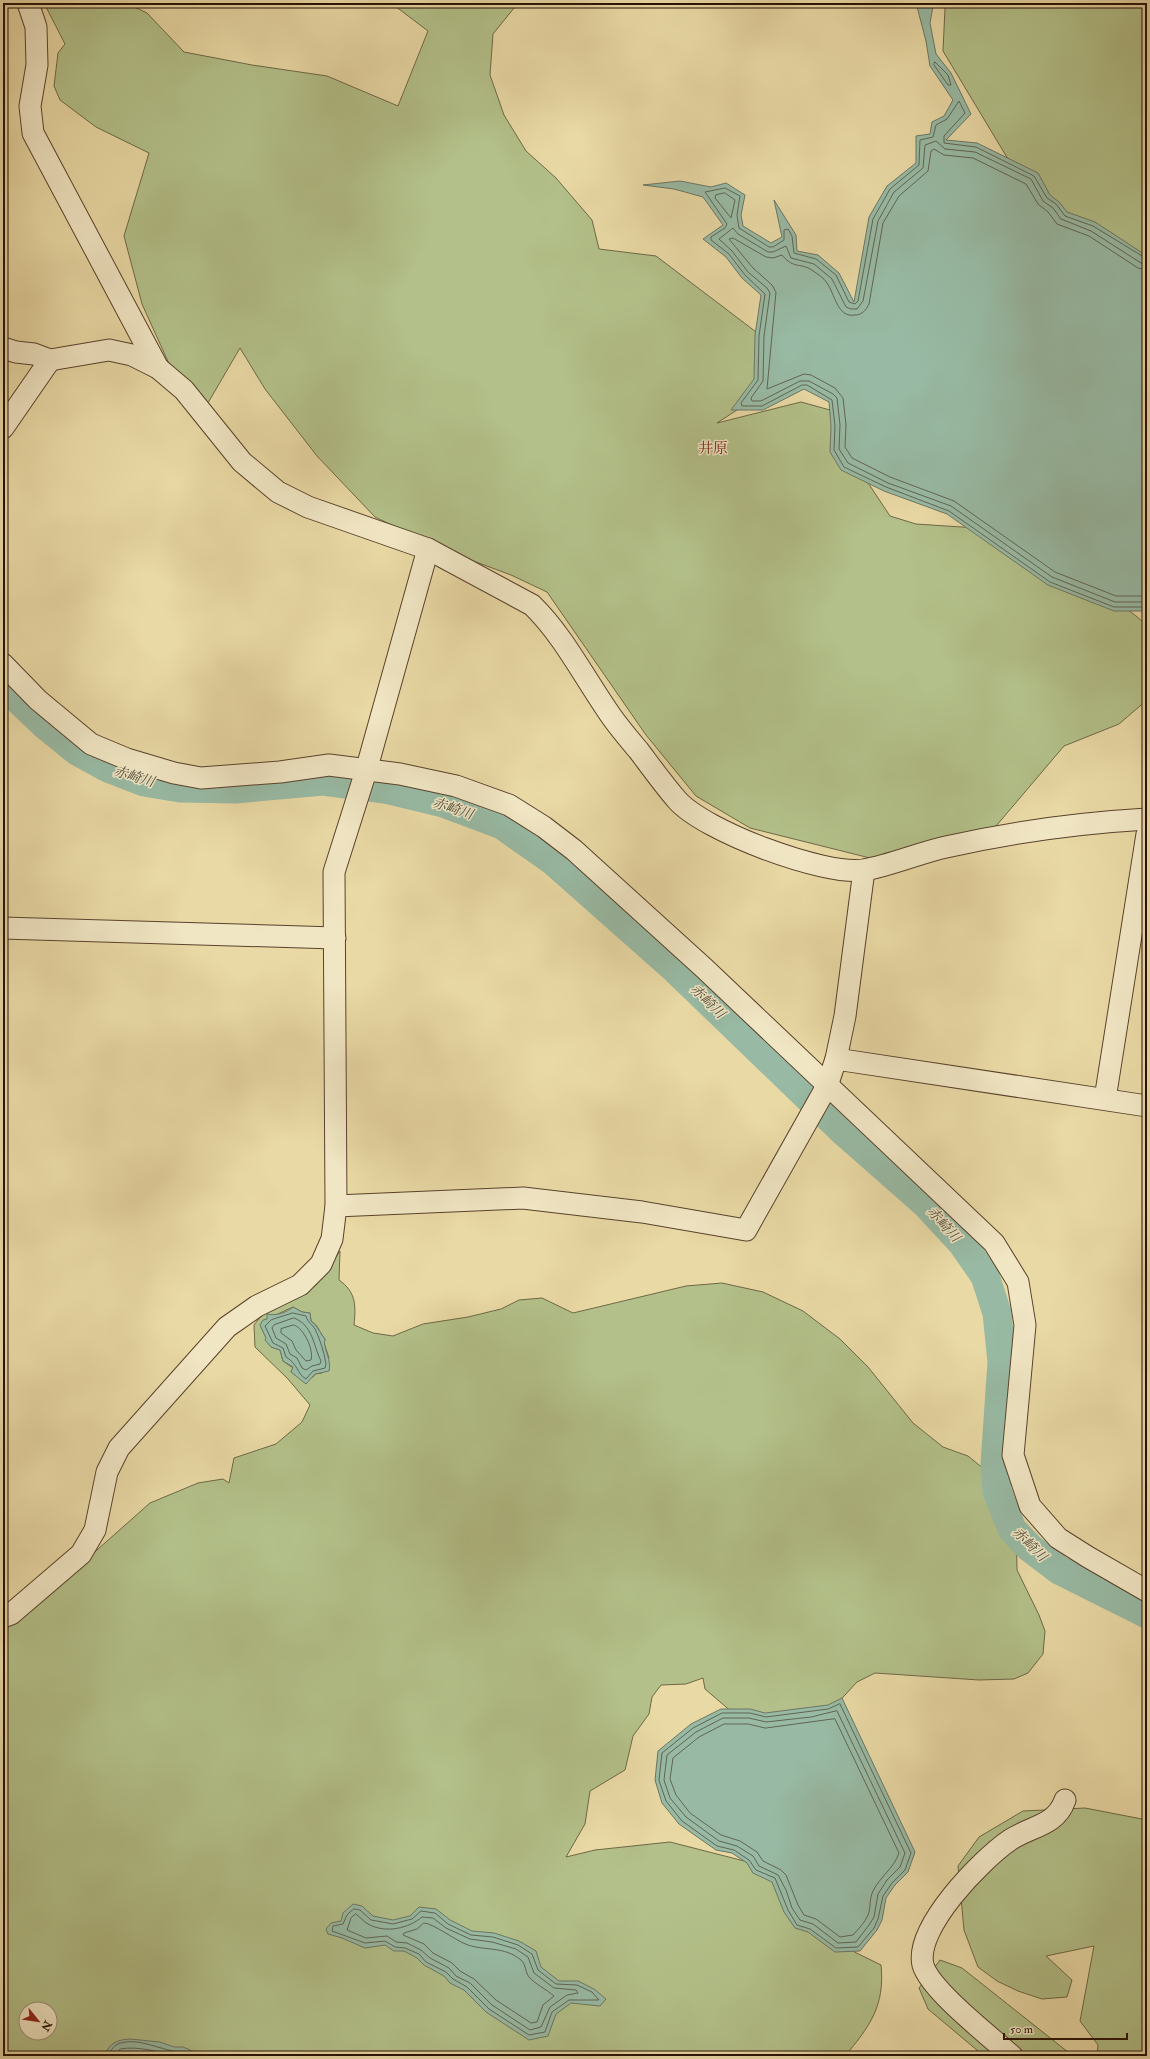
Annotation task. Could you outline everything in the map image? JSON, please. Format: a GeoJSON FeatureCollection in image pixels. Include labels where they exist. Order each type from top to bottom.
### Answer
{"type":"FeatureCollection","features":[{"type":"Feature","properties":{"kind":"street"},"geometry":{"type":"LineString","coordinates":[[28,3],[36,27],[37,58],[30,106],[32,133],[158,368]]}},
{"type":"Feature","properties":{"kind":"street"},"geometry":{"type":"LineString","coordinates":[[3,348],[16,352],[34,354],[50,360],[109,350],[132,355],[158,368],[184,390],[242,462],[278,492],[308,507],[428,549],[532,605],[546,619],[609,713],[678,802],[696,818],[753,844],[806,861],[842,870],[864,870],[945,847],[1040,829],[1147,819]]}},
{"type":"Feature","properties":{"kind":"street"},"geometry":{"type":"LineString","coordinates":[[3,428],[50,360]]}},
{"type":"Feature","properties":{"kind":"street"},"geometry":{"type":"LineString","coordinates":[[3,1617],[11,1614],[81,1554],[95,1530],[107,1472],[119,1448],[222,1333],[257,1306],[300,1285],[321,1264],[332,1239],[336,1206],[334,872],[366,771],[428,549]]}},
{"type":"Feature","properties":{"kind":"street"},"geometry":{"type":"LineString","coordinates":[[3,664],[38,700],[91,744],[126,759],[174,773],[201,778],[280,772],[329,765],[366,771],[400,774],[456,786],[509,805],[544,827],[574,850],[704,968],[994,1243],[1018,1282],[1025,1325],[1013,1455],[1030,1506],[1058,1538],[1147,1591]]}},
{"type":"Feature","properties":{"kind":"street"},"geometry":{"type":"LineString","coordinates":[[1105,1099],[1147,834]]}},
{"type":"Feature","properties":{"kind":"street"},"geometry":{"type":"LineString","coordinates":[[336,1206],[523,1198],[642,1212],[746,1230],[827,1086],[836,1059],[846,1016],[864,870]]}},
{"type":"Feature","properties":{"kind":"street"},"geometry":{"type":"LineString","coordinates":[[3,928],[335,938]]}},
{"type":"Feature","properties":{"kind":"street"},"geometry":{"type":"LineString","coordinates":[[836,1059],[1147,1106]]}},
{"type":"Feature","properties":{"kind":"street"},"geometry":{"type":"LineString","coordinates":[[1012,2056],[932,1983],[923,1965],[924,1946],[932,1925],[955,1893],[981,1863],[1011,1839],[1054,1818],[1062,1810],[1065,1800]]}},
{"type":"Feature","properties":{"kind":"green space"},"geometry":{"type":"Polygon","coordinates":[[[44,3],[126,3],[147,13],[184,52],[252,65],[327,76],[398,106],[428,31],[391,3],[518,3],[493,34],[490,75],[504,115],[526,151],[556,178],[592,220],[599,249],[656,256],[768,341],[757,397],[717,423],[801,402],[848,415],[847,451],[890,516],[916,524],[977,528],[1115,599],[1147,625],[1147,700],[1119,724],[1064,746],[985,839],[870,858],[750,828],[696,796],[646,735],[547,592],[511,575],[444,550],[375,517],[317,456],[265,389],[240,348],[205,408],[175,377],[142,304],[124,236],[149,153],[96,127],[60,100],[54,86],[58,53],[65,44],[44,3]]]}},
{"type":"Feature","properties":{"kind":"green space"},"geometry":{"type":"Polygon","coordinates":[[[942,3],[1147,3],[1147,295],[1020,179],[943,51],[945,8],[942,3]]]}},
{"type":"Feature","properties":{"kind":"green space"},"geometry":{"type":"Polygon","coordinates":[[[340,1251],[339,1280],[349,1289],[354,1300],[354,1325],[373,1333],[393,1336],[423,1324],[468,1317],[501,1309],[519,1300],[542,1298],[573,1313],[686,1286],[722,1283],[763,1292],[803,1311],[840,1339],[868,1367],[913,1423],[943,1447],[968,1456],[984,1469],[1008,1499],[1016,1521],[1017,1570],[1039,1615],[1045,1631],[1043,1654],[1028,1673],[1014,1679],[979,1680],[875,1673],[857,1682],[833,1708],[770,1721],[733,1713],[705,1689],[703,1678],[686,1684],[661,1685],[652,1697],[649,1714],[633,1736],[625,1770],[590,1791],[585,1824],[566,1857],[595,1850],[670,1842],[760,1865],[824,1937],[881,1965],[881,1992],[874,2015],[862,2035],[845,2056],[3,2056],[3,1625],[27,1612],[150,1503],[198,1483],[223,1479],[229,1483],[234,1458],[276,1444],[302,1422],[310,1405],[288,1379],[255,1347],[254,1325],[264,1312],[315,1286],[340,1251]],[[293,1307],[267,1319],[261,1327],[271,1347],[280,1350],[283,1361],[293,1368],[291,1372],[298,1376],[313,1377],[315,1374],[322,1373],[329,1358],[324,1343],[325,1339],[311,1321],[310,1313],[302,1312],[293,1307]]]}},
{"type":"Feature","properties":{"kind":"green space"},"geometry":{"type":"Polygon","coordinates":[[[1085,1808],[1147,1820],[1147,2056],[1097,2056],[1098,2045],[1080,2021],[1094,1946],[1046,1956],[1072,1980],[1067,1997],[1042,1999],[1018,1991],[997,1981],[978,1967],[964,1930],[958,1866],[979,1837],[1023,1811],[1085,1808]]]}},
{"type":"Feature","properties":{"kind":"green space"},"geometry":{"type":"Polygon","coordinates":[[[940,1960],[962,1968],[1073,2056],[984,2056],[928,2009],[919,1988],[940,1960]]]}},
{"type":"Feature","properties":{"kind":"water"},"geometry":{"type":"Polygon","coordinates":[[[916,3],[930,3],[933,6],[930,23],[936,54],[951,73],[971,114],[946,140],[977,143],[1038,173],[1050,195],[1059,202],[1067,212],[1095,222],[1147,256],[1147,611],[1114,611],[1048,585],[947,514],[884,491],[841,470],[830,452],[831,426],[829,402],[804,389],[763,410],[731,410],[754,379],[755,335],[761,295],[742,278],[726,257],[703,239],[723,225],[703,197],[674,189],[643,185],[680,181],[711,187],[726,183],[745,195],[741,215],[743,226],[771,243],[782,237],[774,200],[796,235],[797,251],[818,255],[839,273],[854,302],[869,217],[887,186],[916,163],[916,136],[930,134],[932,122],[944,116],[953,100],[930,66],[926,41],[916,3]]]}},
{"type":"Feature","properties":{"kind":"water"},"geometry":{"type":"Polygon","coordinates":[[[293,1307],[302,1312],[310,1313],[311,1321],[325,1339],[324,1342],[330,1367],[329,1371],[315,1374],[306,1384],[291,1372],[293,1367],[283,1361],[280,1350],[271,1347],[265,1340],[266,1338],[260,1325],[263,1320],[267,1319],[267,1314],[281,1314],[293,1307]]]}},
{"type":"Feature","properties":{"kind":"water"},"geometry":{"type":"Polygon","coordinates":[[[842,1698],[915,1852],[908,1872],[895,1885],[886,1898],[882,1920],[877,1930],[860,1951],[835,1952],[808,1932],[795,1928],[784,1912],[772,1882],[753,1873],[747,1863],[732,1853],[716,1850],[679,1824],[662,1803],[655,1780],[658,1751],[691,1724],[721,1709],[750,1709],[765,1713],[828,1705],[842,1698]]]}},
{"type":"Feature","properties":{"kind":"water"},"geometry":{"type":"Polygon","coordinates":[[[353,1904],[362,1906],[373,1916],[393,1920],[410,1916],[419,1907],[436,1909],[450,1920],[472,1931],[494,1933],[519,1941],[536,1951],[541,1967],[559,1981],[578,1981],[594,1989],[606,1999],[600,2006],[571,2003],[556,2014],[548,2036],[529,2040],[486,2012],[464,1990],[450,1983],[444,1976],[424,1965],[417,1958],[404,1951],[394,1951],[385,1945],[365,1948],[342,1938],[328,1934],[326,1929],[331,1923],[341,1921],[343,1913],[353,1904]]]}},
{"type":"Feature","properties":{"kind":"water"},"geometry":{"type":"Polygon","coordinates":[[[130,2039],[160,2042],[174,2047],[183,2047],[204,2056],[104,2056],[111,2045],[117,2041],[130,2039]]]}},
{"type":"Feature","properties":{"kind":"waterway","name":"赤崎川"},"geometry":{"type":"LineString","coordinates":[[3,685],[45,725],[77,751],[108,768],[144,782],[180,788],[235,789],[323,781],[385,789],[443,803],[502,825],[553,861],[675,969],[842,1130],[925,1203],[962,1243],[985,1276],[997,1313],[1002,1362],[995,1464],[997,1491],[1012,1529],[1030,1548],[1059,1570],[1147,1614]]}},
{"type":"Feature","properties":{"kind":"district","name":"井原"},"geometry":{"type":"Point","coordinates":[713,448]}}]}
